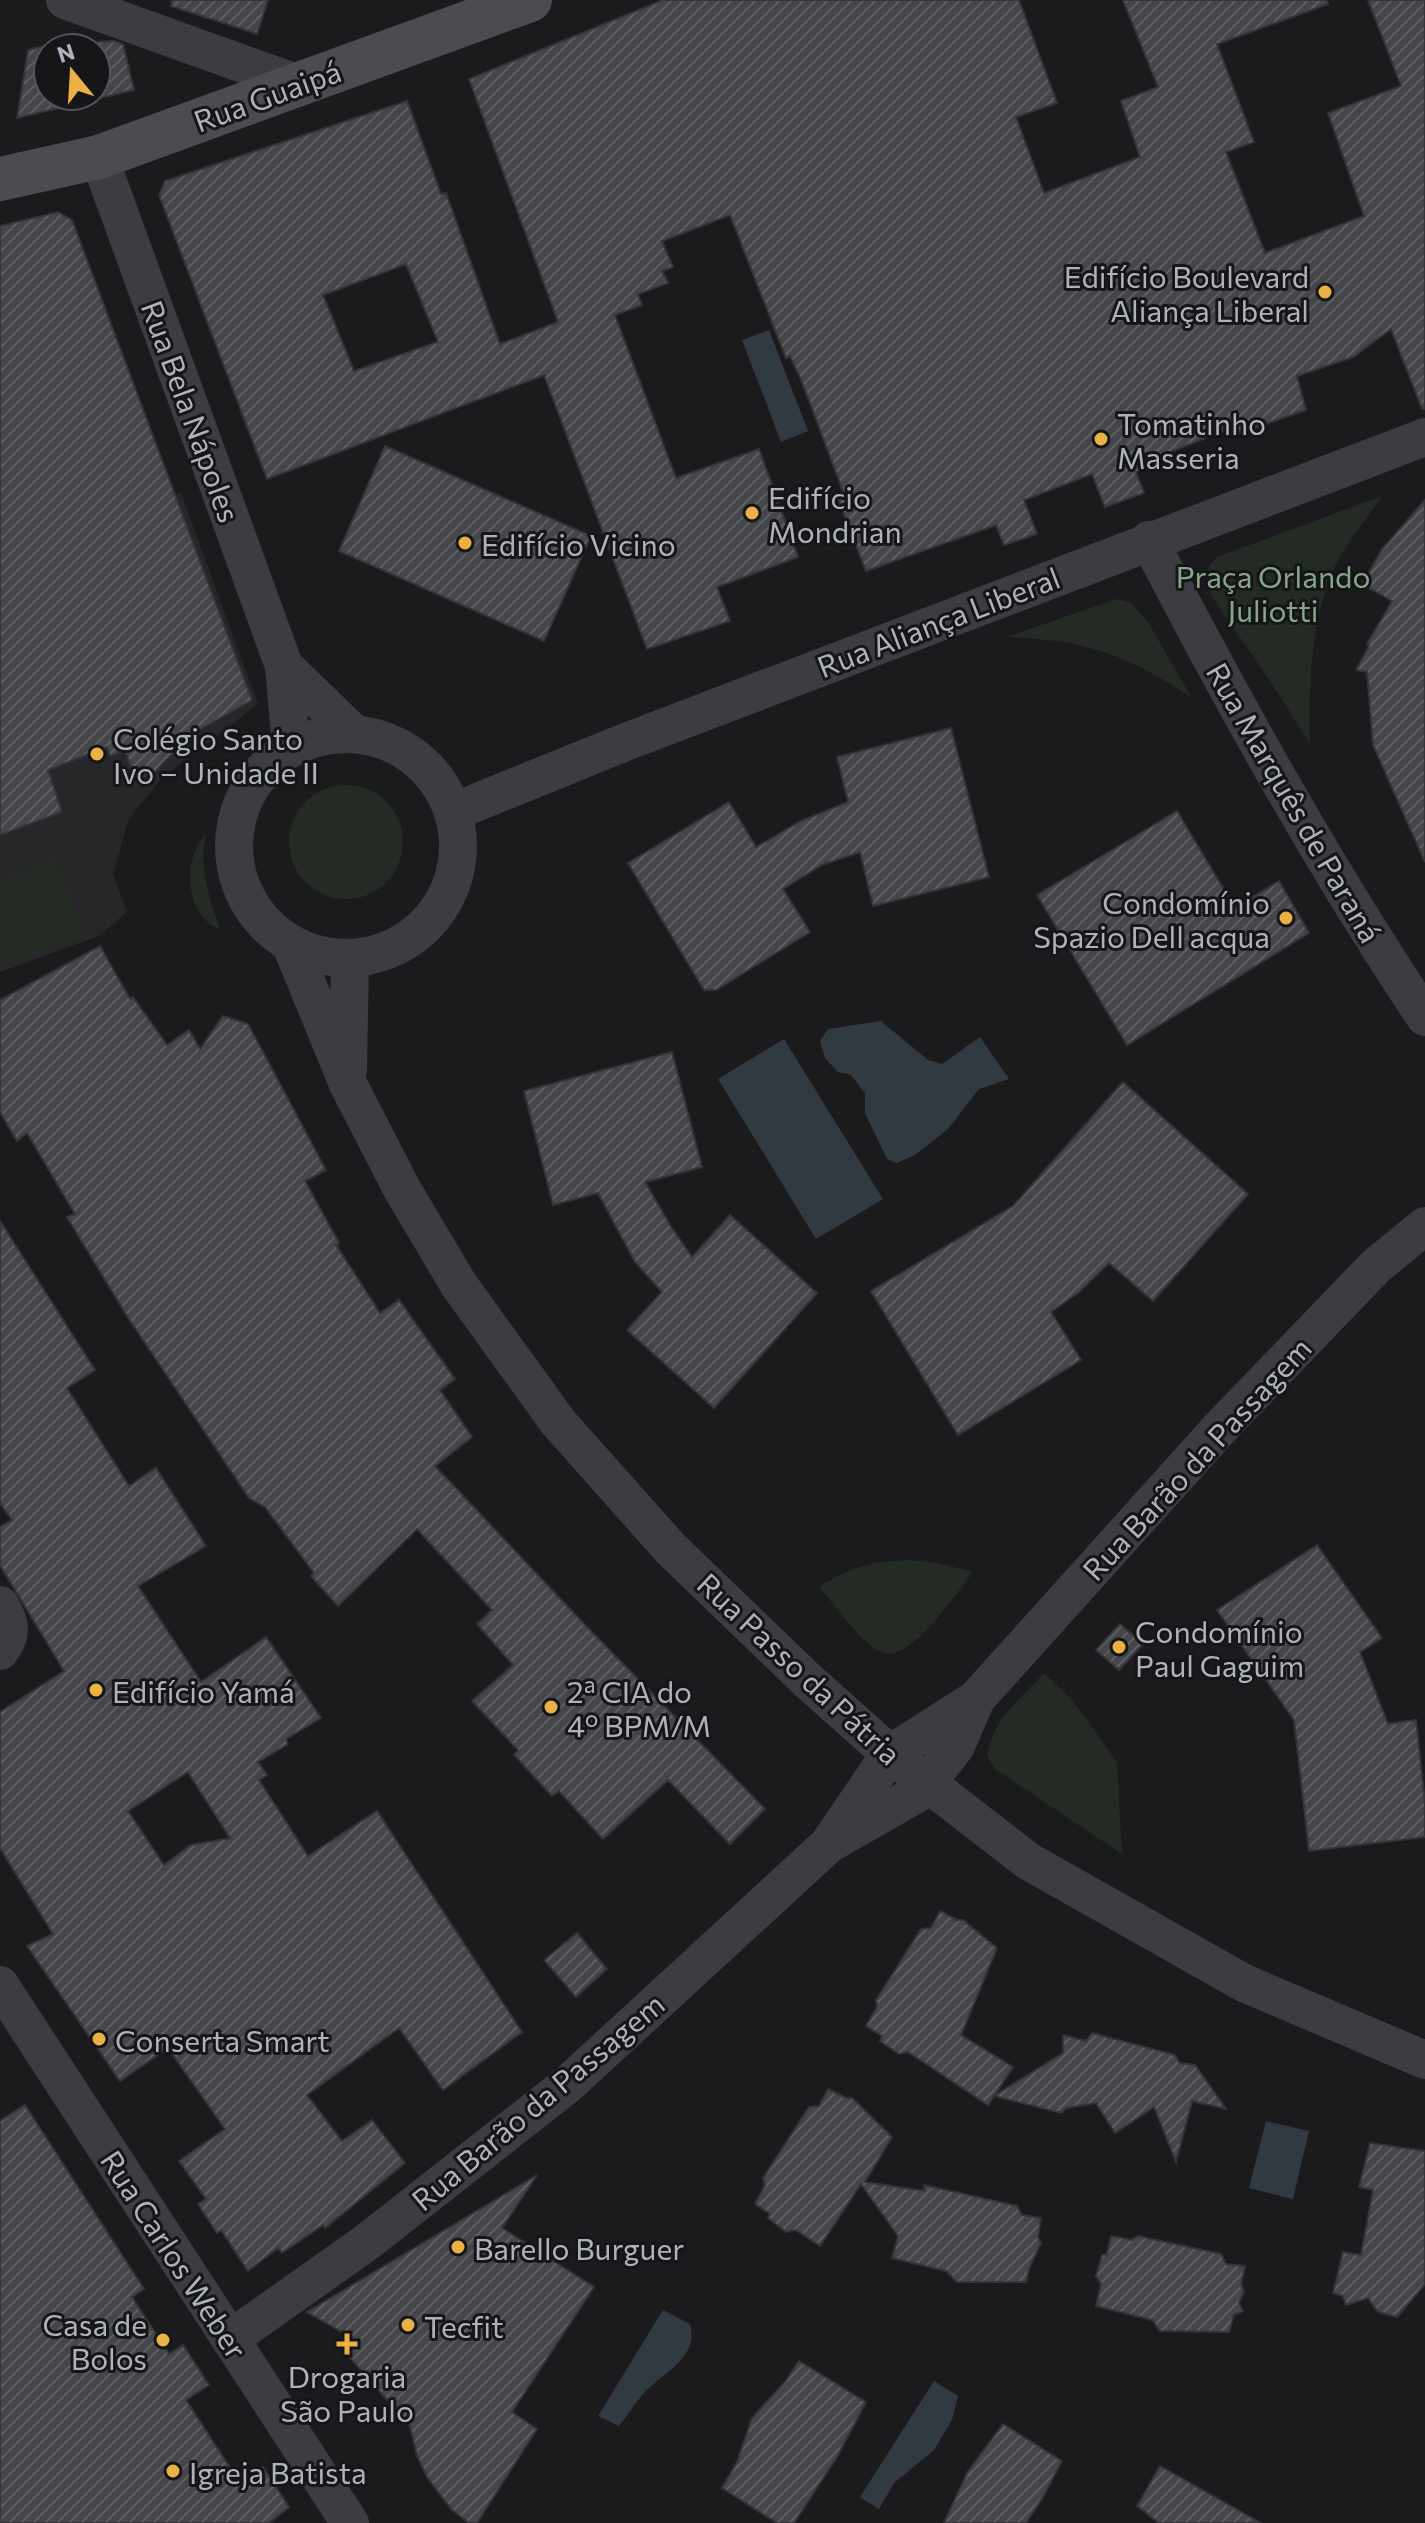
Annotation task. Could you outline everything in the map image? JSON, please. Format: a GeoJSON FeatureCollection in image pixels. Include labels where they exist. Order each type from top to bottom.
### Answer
{"type":"FeatureCollection","features":[{"type":"Feature","properties":{"kind":"main road","name":"Rua Guaipá"},"geometry":{"type":"LineString","coordinates":[[0,179],[99,157],[530,0]]}},
{"type":"Feature","properties":{"kind":"street"},"geometry":{"type":"LineString","coordinates":[[65,0],[296,83]]}},
{"type":"Feature","properties":{"kind":"street","name":"Rua Bela Nápoles"},"geometry":{"type":"LineString","coordinates":[[99,157],[284,666]]}},
{"type":"Feature","properties":{"kind":"street","name":"Rua Aliança Liberal"},"geometry":{"type":"LineString","coordinates":[[453,812],[1149,540],[1425,437]]}},
{"type":"Feature","properties":{"kind":"street","name":"Rua Marquês de Paraná"},"geometry":{"type":"LineString","coordinates":[[1149,540],[1193,625],[1359,918],[1425,1017]]}},
{"type":"Feature","properties":{"kind":"street"},"geometry":{"type":"LineString","coordinates":[[284,666],[354,734]]}},
{"type":"Feature","properties":{"kind":"street"},"geometry":{"type":"LineString","coordinates":[[284,666],[291,748]]}},
{"type":"Feature","properties":{"kind":"street"},"geometry":{"type":"LineString","coordinates":[[354,734],[387,742],[416,758],[438,782],[453,812],[458,846],[453,880],[438,910],[414,936],[384,952],[350,959],[319,956],[291,945],[262,922],[245,896],[235,867],[233,837],[240,807],[255,780],[291,748],[322,737],[354,734]]}},
{"type":"Feature","properties":{"kind":"street","name":"Rua Passo da Pátria"},"geometry":{"type":"LineString","coordinates":[[291,945],[348,1084],[402,1189],[459,1285],[558,1422],[670,1548],[807,1680],[890,1754],[1028,1861],[1244,1983],[1425,2060]]}},
{"type":"Feature","properties":{"kind":"street","name":"Rua Passo da Pátria"},"geometry":{"type":"LineString","coordinates":[[348,1084],[350,959]]}},
{"type":"Feature","properties":{"kind":"street","name":"Rua Barão da Passagem"},"geometry":{"type":"LineString","coordinates":[[829,1844],[890,1754],[976,1699],[1220,1428],[1376,1266],[1425,1226]]}},
{"type":"Feature","properties":{"kind":"street"},"geometry":{"type":"LineString","coordinates":[[0,1605],[8,1618],[10,1632],[8,1641],[0,1651]]}},
{"type":"Feature","properties":{"kind":"street","name":"Rua Barão da Passagem"},"geometry":{"type":"LineString","coordinates":[[230,2339],[367,2242],[567,2085],[829,1844],[920,1792],[956,1746],[976,1699]]}},
{"type":"Feature","properties":{"kind":"street","name":"Rua Carlos Weber"},"geometry":{"type":"LineString","coordinates":[[0,1985],[350,2523]]}},
{"type":"Feature","properties":{"kind":"shaded area"},"geometry":{"type":"Polygon","coordinates":[[[769,330],[808,431],[781,442],[742,340],[769,330]]]}},
{"type":"Feature","properties":{"kind":"shaded area","name":"Colégio Santo Ivo – Unidade II"},"geometry":{"type":"Polygon","coordinates":[[[181,493],[258,704],[160,780],[128,821],[113,874],[127,912],[99,936],[0,972],[0,541],[181,493]]]}},
{"type":"Feature","properties":{"kind":"shaded area"},"geometry":{"type":"Polygon","coordinates":[[[881,1021],[928,1060],[942,1064],[980,1037],[1009,1079],[979,1089],[948,1129],[915,1155],[897,1163],[887,1159],[865,1113],[865,1093],[851,1075],[838,1072],[825,1058],[820,1041],[828,1029],[881,1021]]]}},
{"type":"Feature","properties":{"kind":"shaded area"},"geometry":{"type":"Polygon","coordinates":[[[784,1039],[883,1199],[816,1239],[718,1079],[784,1039]]]}},
{"type":"Feature","properties":{"kind":"shaded area"},"geometry":{"type":"Polygon","coordinates":[[[1266,2121],[1309,2131],[1293,2199],[1249,2188],[1266,2121]]]}},
{"type":"Feature","properties":{"kind":"shaded area"},"geometry":{"type":"Polygon","coordinates":[[[663,2310],[690,2324],[692,2335],[686,2354],[643,2394],[619,2426],[598,2416],[663,2310]]]}},
{"type":"Feature","properties":{"kind":"shaded area"},"geometry":{"type":"Polygon","coordinates":[[[934,2381],[958,2396],[952,2420],[934,2450],[894,2483],[879,2509],[860,2497],[934,2381]]]}},
{"type":"Feature","properties":{"kind":"green space","name":"Praça Orlando Juliotti"},"geometry":{"type":"Polygon","coordinates":[[[1382,496],[1337,562],[1321,606],[1311,675],[1310,744],[1211,595],[1207,570],[1217,557],[1382,496]]]}},
{"type":"Feature","properties":{"kind":"green space","name":"Praça Orlando Juliotti"},"geometry":{"type":"Polygon","coordinates":[[[1116,599],[1130,602],[1148,622],[1192,698],[1147,670],[1104,652],[1060,642],[1007,637],[1116,599]]]}},
{"type":"Feature","properties":{"kind":"green space"},"geometry":{"type":"Polygon","coordinates":[[[346,785],[368,789],[387,801],[399,820],[403,842],[399,864],[387,883],[368,895],[346,899],[324,895],[305,883],[293,864],[289,842],[293,820],[305,801],[324,789],[346,785]]]}},
{"type":"Feature","properties":{"kind":"green space"},"geometry":{"type":"Polygon","coordinates":[[[207,833],[204,869],[220,929],[199,912],[191,885],[193,856],[207,833]]]}},
{"type":"Feature","properties":{"kind":"green space"},"geometry":{"type":"Polygon","coordinates":[[[55,859],[84,936],[0,967],[0,879],[55,859]]]}},
{"type":"Feature","properties":{"kind":"green space"},"geometry":{"type":"Polygon","coordinates":[[[908,1560],[938,1563],[973,1572],[917,1639],[904,1649],[891,1653],[879,1651],[855,1630],[819,1587],[861,1566],[908,1560]]]}},
{"type":"Feature","properties":{"kind":"green space"},"geometry":{"type":"Polygon","coordinates":[[[1044,1673],[1074,1702],[1117,1762],[1122,1854],[995,1769],[987,1756],[1001,1721],[1044,1673]]]}},
{"type":"Feature","properties":{"kind":"building"},"geometry":{"type":"Polygon","coordinates":[[[172,0],[268,0],[257,34],[171,6],[172,0]]]}},
{"type":"Feature","properties":{"kind":"building"},"geometry":{"type":"Polygon","coordinates":[[[663,0],[1019,0],[1057,103],[1016,117],[1044,193],[1140,157],[1121,101],[1158,87],[1123,0],[1327,0],[1328,4],[1217,44],[1254,142],[1226,152],[1265,253],[1364,216],[1328,113],[1401,86],[1368,0],[1425,0],[1425,409],[1422,409],[1391,329],[1353,357],[1297,376],[1306,410],[1236,434],[1233,427],[1160,456],[1163,462],[1136,472],[1144,493],[1105,507],[1092,474],[1024,500],[1037,534],[1004,545],[996,525],[866,571],[837,496],[844,494],[802,382],[790,356],[786,358],[730,215],[662,241],[673,267],[662,271],[668,283],[638,294],[642,305],[615,315],[676,478],[759,449],[798,557],[717,587],[730,621],[647,649],[544,375],[267,479],[159,195],[165,181],[407,101],[441,194],[446,193],[500,344],[558,322],[469,79],[663,0]],[[406,264],[323,295],[354,371],[438,342],[406,264]]]}},
{"type":"Feature","properties":{"kind":"building"},"geometry":{"type":"Polygon","coordinates":[[[112,41],[123,44],[134,90],[112,95],[112,41]]]}},
{"type":"Feature","properties":{"kind":"building"},"geometry":{"type":"Polygon","coordinates":[[[32,49],[32,112],[42,112],[17,118],[28,50],[32,49]]]}},
{"type":"Feature","properties":{"kind":"building"},"geometry":{"type":"Polygon","coordinates":[[[58,212],[72,220],[252,700],[190,735],[153,774],[135,779],[125,751],[110,756],[107,747],[48,770],[62,812],[0,835],[0,226],[58,212]]]}},
{"type":"Feature","properties":{"kind":"building","name":"Edifício Vicino"},"geometry":{"type":"Polygon","coordinates":[[[385,446],[591,536],[544,641],[339,551],[385,446]]]}},
{"type":"Feature","properties":{"kind":"building"},"geometry":{"type":"Polygon","coordinates":[[[1425,500],[1425,862],[1373,745],[1367,672],[1356,670],[1392,601],[1362,584],[1382,549],[1425,500]]]}},
{"type":"Feature","properties":{"kind":"building"},"geometry":{"type":"Polygon","coordinates":[[[951,728],[989,877],[873,906],[860,852],[822,865],[783,889],[810,932],[716,990],[704,990],[628,863],[729,802],[756,847],[801,821],[848,802],[837,757],[951,728]]]}},
{"type":"Feature","properties":{"kind":"building"},"geometry":{"type":"Polygon","coordinates":[[[1177,811],[1235,908],[1279,881],[1309,933],[1127,1045],[1037,895],[1177,811]]]}},
{"type":"Feature","properties":{"kind":"building"},"geometry":{"type":"Polygon","coordinates":[[[100,946],[130,999],[133,997],[167,1045],[189,1030],[200,1049],[223,1016],[248,1024],[326,1170],[305,1181],[339,1243],[336,1245],[380,1313],[399,1300],[455,1379],[440,1390],[472,1437],[435,1466],[765,1809],[730,1844],[668,1780],[603,1839],[559,1791],[552,1796],[514,1755],[518,1750],[472,1701],[513,1665],[477,1624],[492,1610],[417,1529],[338,1606],[311,1576],[314,1573],[265,1507],[249,1498],[127,1316],[67,1217],[75,1214],[27,1133],[17,1141],[0,1112],[0,1000],[100,946]]]}},
{"type":"Feature","properties":{"kind":"building"},"geometry":{"type":"Polygon","coordinates":[[[672,1052],[702,1167],[645,1182],[670,1225],[692,1257],[730,1215],[817,1293],[714,1408],[627,1330],[662,1292],[635,1262],[598,1193],[553,1205],[524,1091],[672,1052]]]}},
{"type":"Feature","properties":{"kind":"building"},"geometry":{"type":"Polygon","coordinates":[[[1123,1082],[1248,1194],[1153,1301],[1109,1263],[1079,1292],[1051,1312],[1081,1360],[958,1435],[871,1291],[1013,1206],[1123,1082]]]}},
{"type":"Feature","properties":{"kind":"building"},"geometry":{"type":"Polygon","coordinates":[[[0,1221],[95,1370],[67,1388],[129,1486],[156,1468],[206,1546],[138,1586],[201,1682],[266,1637],[321,1718],[286,1739],[288,1744],[258,1762],[267,1775],[259,1780],[308,1856],[377,1811],[522,2032],[443,2090],[399,2028],[307,2095],[342,2141],[372,2120],[405,2163],[325,2228],[323,2225],[282,2253],[278,2248],[248,2271],[221,2230],[217,2233],[198,2204],[206,2199],[179,2161],[225,2129],[168,2048],[120,2081],[27,1946],[53,1934],[0,1848],[0,1712],[64,1671],[0,1565],[0,1527],[12,1520],[0,1503],[0,1221]],[[188,1772],[128,1811],[164,1865],[191,1845],[230,1838],[188,1772]]]}},
{"type":"Feature","properties":{"kind":"building"},"geometry":{"type":"Polygon","coordinates":[[[1317,1545],[1382,1638],[1360,1652],[1388,1724],[1416,1720],[1425,1803],[1425,1837],[1309,1851],[1294,1720],[1217,1610],[1317,1545]]]}},
{"type":"Feature","properties":{"kind":"building","name":"Condomínio Paul Gaguim"},"geometry":{"type":"Polygon","coordinates":[[[1120,1624],[1143,1644],[1119,1670],[1096,1650],[1120,1624]]]}},
{"type":"Feature","properties":{"kind":"building"},"geometry":{"type":"Polygon","coordinates":[[[940,1911],[963,1920],[997,1948],[961,2035],[1013,2067],[988,2105],[908,2052],[899,2054],[880,2041],[882,2036],[866,2026],[877,2007],[876,2000],[921,1929],[931,1928],[940,1911]]]}},
{"type":"Feature","properties":{"kind":"building"},"geometry":{"type":"Polygon","coordinates":[[[577,1933],[607,1969],[576,1997],[544,1960],[577,1933]]]}},
{"type":"Feature","properties":{"kind":"building"},"geometry":{"type":"Polygon","coordinates":[[[1092,2033],[1175,2055],[1180,2063],[1195,2065],[1226,2109],[1192,2101],[1176,2162],[1154,2107],[1115,2133],[1096,2103],[1066,2108],[1061,2113],[994,2096],[1063,2053],[1063,2035],[1086,2041],[1092,2033]]]}},
{"type":"Feature","properties":{"kind":"building"},"geometry":{"type":"Polygon","coordinates":[[[828,2089],[852,2098],[892,2137],[865,2182],[925,2191],[924,2185],[1017,2206],[1022,2215],[1041,2218],[1038,2237],[1041,2243],[1026,2282],[957,2282],[946,2271],[892,2258],[898,2236],[861,2184],[820,2246],[796,2230],[786,2232],[768,2218],[770,2214],[755,2204],[765,2185],[763,2178],[809,2107],[819,2106],[828,2089]]]}},
{"type":"Feature","properties":{"kind":"building"},"geometry":{"type":"Polygon","coordinates":[[[25,2105],[144,2289],[132,2297],[169,2354],[183,2345],[209,2385],[186,2400],[240,2483],[263,2467],[289,2507],[269,2523],[0,2523],[0,2121],[25,2105]]]}},
{"type":"Feature","properties":{"kind":"building"},"geometry":{"type":"Polygon","coordinates":[[[1370,2143],[1425,2151],[1425,2284],[1397,2317],[1378,2312],[1368,2298],[1346,2305],[1343,2296],[1333,2293],[1343,2252],[1361,2255],[1373,2190],[1359,2187],[1370,2143]]]}},
{"type":"Feature","properties":{"kind":"building"},"geometry":{"type":"Polygon","coordinates":[[[537,2175],[502,2228],[594,2287],[512,2412],[537,2429],[477,2523],[469,2523],[452,2510],[427,2477],[417,2456],[410,2426],[338,2344],[345,2334],[307,2312],[537,2175]]]}},
{"type":"Feature","properties":{"kind":"building"},"geometry":{"type":"Polygon","coordinates":[[[1111,2236],[1132,2240],[1138,2236],[1221,2254],[1226,2264],[1245,2266],[1241,2285],[1244,2291],[1239,2303],[1243,2311],[1234,2315],[1229,2332],[1160,2331],[1152,2320],[1096,2306],[1101,2284],[1096,2276],[1102,2255],[1107,2254],[1111,2236]]]}},
{"type":"Feature","properties":{"kind":"building"},"geometry":{"type":"Polygon","coordinates":[[[799,2361],[866,2402],[837,2457],[794,2523],[777,2523],[722,2488],[737,2462],[752,2418],[785,2382],[799,2361]]]}},
{"type":"Feature","properties":{"kind":"building"},"geometry":{"type":"Polygon","coordinates":[[[1003,2424],[1062,2461],[1043,2497],[1026,2523],[944,2523],[967,2473],[1003,2424]]]}},
{"type":"Feature","properties":{"kind":"building"},"geometry":{"type":"Polygon","coordinates":[[[1160,2466],[1261,2523],[1159,2523],[1137,2506],[1160,2466]]]}},
{"type":"Feature","properties":{"kind":"place","name":"Edifício Boulevard Aliança Liberal"},"geometry":{"type":"Point","coordinates":[1325,292]}},
{"type":"Feature","properties":{"kind":"place","name":"Tomatinho Masseria"},"geometry":{"type":"Point","coordinates":[1101,439]}},
{"type":"Feature","properties":{"kind":"place","name":"Edifício Mondrian"},"geometry":{"type":"Point","coordinates":[752,513]}},
{"type":"Feature","properties":{"kind":"place","name":"Edifício Vicino"},"geometry":{"type":"Point","coordinates":[465,543]}},
{"type":"Feature","properties":{"kind":"place","name":"Colégio Santo Ivo – Unidade II"},"geometry":{"type":"Point","coordinates":[97,754]}},
{"type":"Feature","properties":{"kind":"place","name":"Condomínio Spazio Dell acqua"},"geometry":{"type":"Point","coordinates":[1286,918]}},
{"type":"Feature","properties":{"kind":"place","name":"Condomínio Paul Gaguim"},"geometry":{"type":"Point","coordinates":[1119,1647]}},
{"type":"Feature","properties":{"kind":"place","name":"Edifício Yamá"},"geometry":{"type":"Point","coordinates":[96,1690]}},
{"type":"Feature","properties":{"kind":"place","name":"2ª CIA do 4º BPM/M"},"geometry":{"type":"Point","coordinates":[551,1707]}},
{"type":"Feature","properties":{"kind":"place","name":"Conserta Smart"},"geometry":{"type":"Point","coordinates":[99,2039]}},
{"type":"Feature","properties":{"kind":"place","name":"Barello Burguer"},"geometry":{"type":"Point","coordinates":[458,2247]}},
{"type":"Feature","properties":{"kind":"place","name":"Tecfit"},"geometry":{"type":"Point","coordinates":[408,2325]}},
{"type":"Feature","properties":{"kind":"place","name":"Casa de Bolos"},"geometry":{"type":"Point","coordinates":[163,2340]}},
{"type":"Feature","properties":{"kind":"place","name":"Drogaria São Paulo"},"geometry":{"type":"Point","coordinates":[347,2344]}},
{"type":"Feature","properties":{"kind":"place","name":"Igreja Batista"},"geometry":{"type":"Point","coordinates":[173,2471]}}]}
